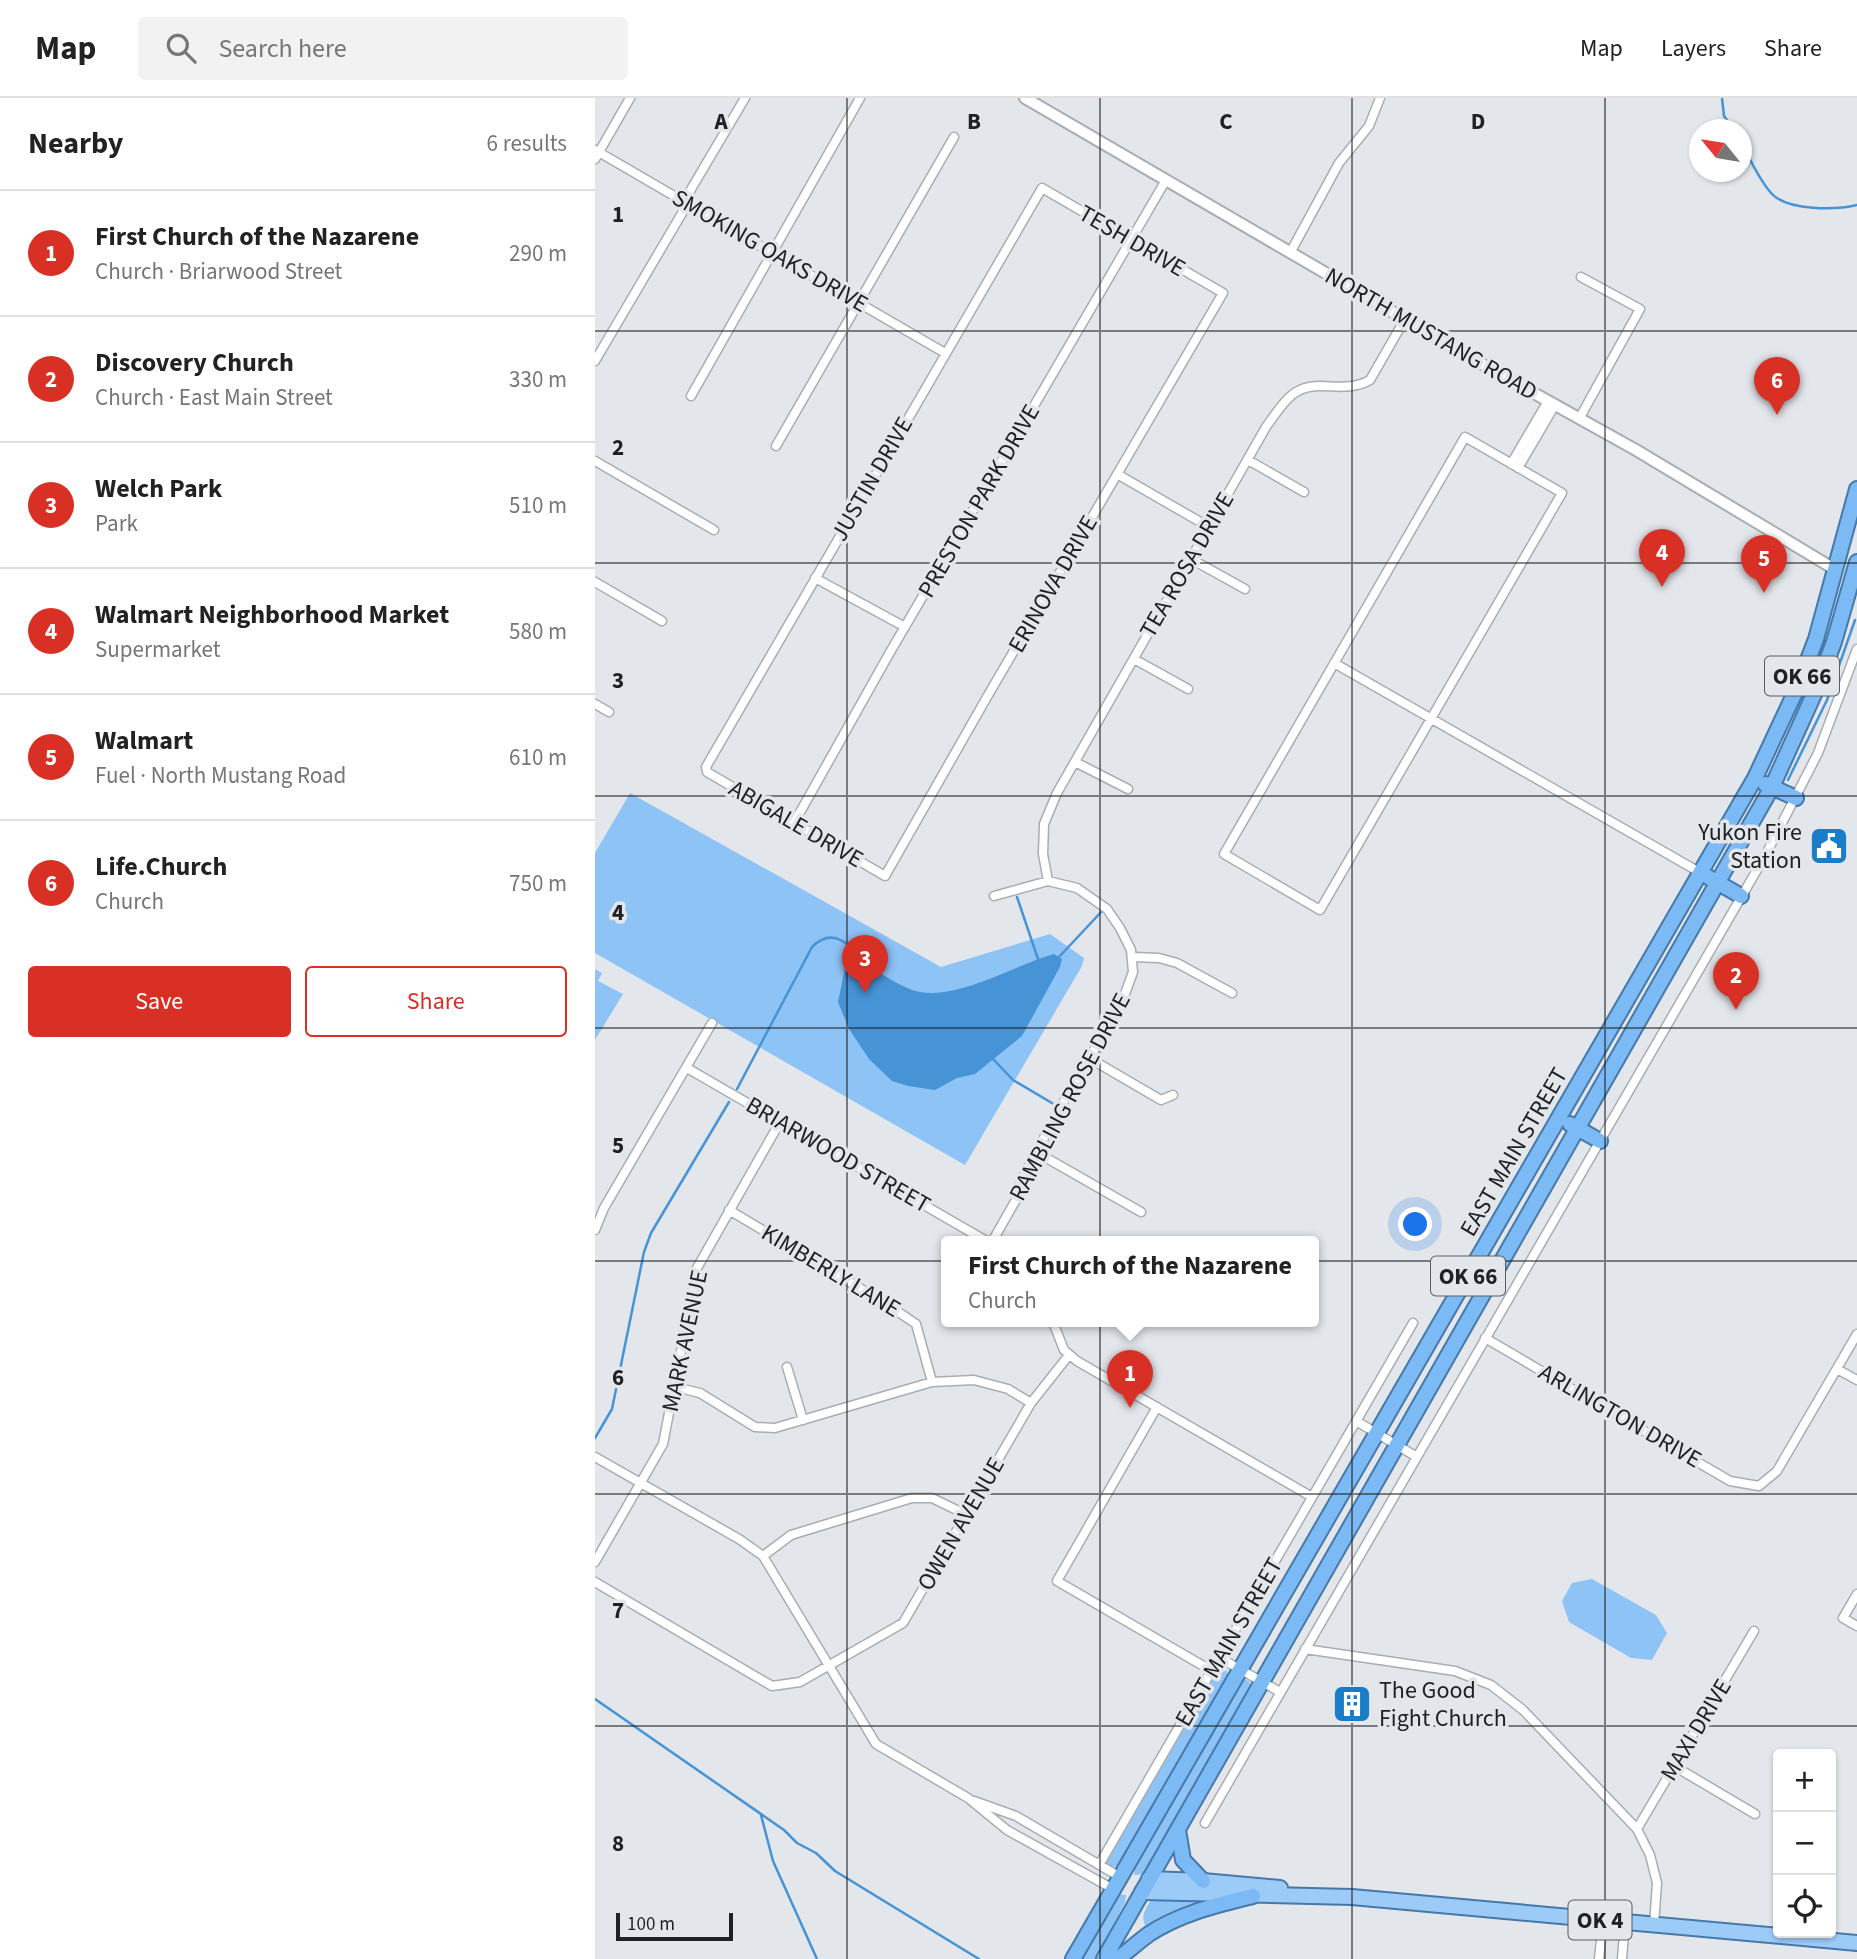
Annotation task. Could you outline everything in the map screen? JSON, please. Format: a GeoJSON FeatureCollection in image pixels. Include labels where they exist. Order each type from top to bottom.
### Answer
{"type":"FeatureCollection","features":[{"type":"Feature","properties":{"kind":"highway","name":"EAST MAIN STREET"},"geometry":{"type":"LineString","coordinates":[[1073,1959],[1755,778],[1798,686],[1816,639],[1857,489]]}},
{"type":"Feature","properties":{"kind":"highway","name":"EAST MAIN STREET"},"geometry":{"type":"LineString","coordinates":[[1104,1959],[1772,787],[1815,692],[1834,642],[1857,562]]}},
{"type":"Feature","properties":{"kind":"highway"},"geometry":{"type":"LineString","coordinates":[[1836,570],[1852,579]]}},
{"type":"Feature","properties":{"kind":"highway"},"geometry":{"type":"LineString","coordinates":[[1755,778],[1796,798]]}},
{"type":"Feature","properties":{"kind":"highway"},"geometry":{"type":"LineString","coordinates":[[1701,873],[1741,896]]}},
{"type":"Feature","properties":{"kind":"highway"},"geometry":{"type":"LineString","coordinates":[[1560,1118],[1600,1141]]}},
{"type":"Feature","properties":{"kind":"highway"},"geometry":{"type":"LineString","coordinates":[[1178,1829],[1179,1849],[1183,1860],[1203,1881]]}},
{"type":"Feature","properties":{"kind":"highway"},"geometry":{"type":"LineString","coordinates":[[1116,1883],[1146,1886]]}},
{"type":"Feature","properties":{"kind":"highway","name":"OK 4"},"geometry":{"type":"LineString","coordinates":[[1118,1959],[1170,1922],[1205,1908],[1253,1896]]}},
{"type":"Feature","properties":{"kind":"main road","name":"OK 4"},"geometry":{"type":"LineString","coordinates":[[1146,1886],[1203,1881],[1304,1890],[1344,1897]]}},
{"type":"Feature","properties":{"kind":"main road"},"geometry":{"type":"LineString","coordinates":[[1146,1886],[1253,1896]]}},
{"type":"Feature","properties":{"kind":"main road","name":"OK 4"},"geometry":{"type":"LineString","coordinates":[[1253,1896],[1344,1897],[1857,1943]]}},
{"type":"Feature","properties":{"kind":"street"},"geometry":{"type":"LineString","coordinates":[[596,153],[630,98]]}},
{"type":"Feature","properties":{"kind":"street"},"geometry":{"type":"LineString","coordinates":[[595,361],[688,203],[690,191],[745,98]]}},
{"type":"Feature","properties":{"kind":"street"},"geometry":{"type":"LineString","coordinates":[[691,396],[860,98]]}},
{"type":"Feature","properties":{"kind":"street","name":"NORTH MUSTANG ROAD"},"geometry":{"type":"LineString","coordinates":[[1025,98],[1836,570]]}},
{"type":"Feature","properties":{"kind":"street"},"geometry":{"type":"LineString","coordinates":[[1290,253],[1339,163],[1369,126],[1380,98]]}},
{"type":"Feature","properties":{"kind":"street"},"geometry":{"type":"LineString","coordinates":[[776,446],[954,137]]}},
{"type":"Feature","properties":{"kind":"street","name":"SMOKING OAKS DRIVE"},"geometry":{"type":"LineString","coordinates":[[596,153],[688,203],[946,353]]}},
{"type":"Feature","properties":{"kind":"street","name":"PRESTON PARK DRIVE"},"geometry":{"type":"LineString","coordinates":[[794,823],[1165,180]]}},
{"type":"Feature","properties":{"kind":"street","name":"TESH DRIVE"},"geometry":{"type":"LineString","coordinates":[[1042,188],[1223,293]]}},
{"type":"Feature","properties":{"kind":"street","name":"JUSTIN DRIVE"},"geometry":{"type":"LineString","coordinates":[[707,772],[706,766],[1042,188]]}},
{"type":"Feature","properties":{"kind":"street"},"geometry":{"type":"LineString","coordinates":[[1580,419],[1640,309],[1581,276]]}},
{"type":"Feature","properties":{"kind":"street","name":"ERINOVA DRIVE"},"geometry":{"type":"LineString","coordinates":[[885,876],[1223,293]]}},
{"type":"Feature","properties":{"kind":"street","name":"TEA ROSA DRIVE"},"geometry":{"type":"LineString","coordinates":[[1048,881],[1043,854],[1044,824],[1057,793],[1273,418],[1297,390],[1310,387],[1341,388],[1370,380],[1405,319]]}},
{"type":"Feature","properties":{"kind":"street"},"geometry":{"type":"LineString","coordinates":[[1515,466],[1552,403]]}},
{"type":"Feature","properties":{"kind":"street"},"geometry":{"type":"LineString","coordinates":[[1465,438],[1515,466],[1562,493],[1320,909],[1224,853],[1465,438]]}},
{"type":"Feature","properties":{"kind":"street"},"geometry":{"type":"LineString","coordinates":[[1248,460],[1304,492]]}},
{"type":"Feature","properties":{"kind":"street"},"geometry":{"type":"LineString","coordinates":[[595,461],[714,530]]}},
{"type":"Feature","properties":{"kind":"street"},"geometry":{"type":"LineString","coordinates":[[1117,474],[1209,527]]}},
{"type":"Feature","properties":{"kind":"street"},"geometry":{"type":"LineString","coordinates":[[1191,559],[1245,589]]}},
{"type":"Feature","properties":{"kind":"street"},"geometry":{"type":"LineString","coordinates":[[815,578],[905,627]]}},
{"type":"Feature","properties":{"kind":"street"},"geometry":{"type":"LineString","coordinates":[[595,582],[662,621]]}},
{"type":"Feature","properties":{"kind":"street"},"geometry":{"type":"LineString","coordinates":[[1205,1823],[1796,798],[1818,753],[1857,649]]}},
{"type":"Feature","properties":{"kind":"street"},"geometry":{"type":"LineString","coordinates":[[1133,659],[1188,689]]}},
{"type":"Feature","properties":{"kind":"street"},"geometry":{"type":"LineString","coordinates":[[1334,663],[1701,873]]}},
{"type":"Feature","properties":{"kind":"street"},"geometry":{"type":"LineString","coordinates":[[595,704],[609,712]]}},
{"type":"Feature","properties":{"kind":"street"},"geometry":{"type":"LineString","coordinates":[[1075,762],[1128,789]]}},
{"type":"Feature","properties":{"kind":"street","name":"ABIGALE DRIVE"},"geometry":{"type":"LineString","coordinates":[[707,772],[885,876]]}},
{"type":"Feature","properties":{"kind":"street"},"geometry":{"type":"LineString","coordinates":[[994,896],[1048,881]]}},
{"type":"Feature","properties":{"kind":"street","name":"RAMBLING ROSE DRIVE"},"geometry":{"type":"LineString","coordinates":[[994,1236],[1017,1198],[1021,1180],[1036,1152],[1130,985],[1133,972],[1131,950],[1107,909],[1077,888],[1048,881]]}},
{"type":"Feature","properties":{"kind":"street"},"geometry":{"type":"LineString","coordinates":[[1132,957],[1159,958],[1177,963],[1232,993]]}},
{"type":"Feature","properties":{"kind":"street"},"geometry":{"type":"LineString","coordinates":[[595,1230],[604,1208],[712,1023]]}},
{"type":"Feature","properties":{"kind":"street"},"geometry":{"type":"LineString","coordinates":[[1089,1058],[1161,1100],[1173,1095]]}},
{"type":"Feature","properties":{"kind":"street","name":"BRIARWOOD STREET"},"geometry":{"type":"LineString","coordinates":[[687,1068],[980,1236]]}},
{"type":"Feature","properties":{"kind":"street","name":"MARK AVENUE"},"geometry":{"type":"LineString","coordinates":[[595,1562],[663,1444],[697,1268],[780,1122]]}},
{"type":"Feature","properties":{"kind":"street"},"geometry":{"type":"LineString","coordinates":[[1036,1152],[1141,1212]]}},
{"type":"Feature","properties":{"kind":"street","name":"KIMBERLY LANE"},"geometry":{"type":"LineString","coordinates":[[729,1210],[888,1304],[916,1324],[932,1382]]}},
{"type":"Feature","properties":{"kind":"street","name":"EAST MAIN STREET"},"geometry":{"type":"LineString","coordinates":[[1099,1865],[1413,1323]]}},
{"type":"Feature","properties":{"kind":"street"},"geometry":{"type":"LineString","coordinates":[[1055,1327],[1069,1355],[1311,1497]]}},
{"type":"Feature","properties":{"kind":"street"},"geometry":{"type":"LineString","coordinates":[[1857,1334],[1837,1369],[1857,1380]]}},
{"type":"Feature","properties":{"kind":"street","name":"ARLINGTON DRIVE"},"geometry":{"type":"LineString","coordinates":[[1485,1338],[1730,1481],[1759,1486],[1777,1471],[1837,1369]]}},
{"type":"Feature","properties":{"kind":"street","name":"OWEN AVENUE"},"geometry":{"type":"LineString","coordinates":[[595,1582],[772,1686],[800,1682],[903,1623],[1031,1403],[1069,1355]]}},
{"type":"Feature","properties":{"kind":"street"},"geometry":{"type":"LineString","coordinates":[[787,1367],[803,1420]]}},
{"type":"Feature","properties":{"kind":"street"},"geometry":{"type":"LineString","coordinates":[[675,1387],[700,1393],[755,1426],[775,1428],[932,1382],[974,1380],[1008,1389],[1031,1403]]}},
{"type":"Feature","properties":{"kind":"street"},"geometry":{"type":"LineString","coordinates":[[1157,1407],[1057,1581],[1212,1671]]}},
{"type":"Feature","properties":{"kind":"street"},"geometry":{"type":"LineString","coordinates":[[1356,1421],[1417,1457]]}},
{"type":"Feature","properties":{"kind":"street"},"geometry":{"type":"LineString","coordinates":[[595,1457],[739,1539],[763,1556],[876,1744],[968,1798],[1011,1832],[1051,1854],[1116,1883]]}},
{"type":"Feature","properties":{"kind":"street"},"geometry":{"type":"LineString","coordinates":[[763,1556],[790,1535],[912,1498],[932,1498],[967,1515]]}},
{"type":"Feature","properties":{"kind":"street"},"geometry":{"type":"LineString","coordinates":[[1857,1594],[1843,1618],[1857,1626]]}},
{"type":"Feature","properties":{"kind":"street","name":"MAXI DRIVE"},"geometry":{"type":"LineString","coordinates":[[1637,1829],[1754,1631]]}},
{"type":"Feature","properties":{"kind":"street"},"geometry":{"type":"LineString","coordinates":[[1305,1649],[1455,1671],[1491,1685],[1523,1710],[1637,1829],[1650,1855],[1657,1883],[1654,1925]]}},
{"type":"Feature","properties":{"kind":"street"},"geometry":{"type":"LineString","coordinates":[[1220,1658],[1280,1692]]}},
{"type":"Feature","properties":{"kind":"street"},"geometry":{"type":"LineString","coordinates":[[1674,1766],[1755,1814]]}},
{"type":"Feature","properties":{"kind":"street"},"geometry":{"type":"LineString","coordinates":[[968,1798],[1019,1818],[1099,1865],[1116,1883]]}},
{"type":"Feature","properties":{"kind":"street"},"geometry":{"type":"LineString","coordinates":[[1011,1832],[1019,1818]]}},
{"type":"Feature","properties":{"kind":"street"},"geometry":{"type":"LineString","coordinates":[[1051,1854],[1058,1841]]}},
{"type":"Feature","properties":{"kind":"street"},"geometry":{"type":"LineString","coordinates":[[1599,1959],[1603,1920]]}},
{"type":"Feature","properties":{"kind":"street"},"geometry":{"type":"LineString","coordinates":[[1622,1959],[1625,1922]]}},
{"type":"Feature","properties":{"kind":"shaded area"},"geometry":{"type":"Polygon","coordinates":[[[630,793],[941,967],[1050,934],[1084,958],[1082,966],[965,1165],[595,953],[595,853],[630,793]]]}},
{"type":"Feature","properties":{"kind":"shaded area"},"geometry":{"type":"Polygon","coordinates":[[[1054,954],[1062,959],[1060,967],[1022,1036],[975,1074],[957,1078],[935,1090],[892,1081],[869,1059],[849,1029],[838,1002],[845,968],[863,969],[868,966],[912,990],[946,992],[964,988],[1054,954]]]}},
{"type":"Feature","properties":{"kind":"shaded area"},"geometry":{"type":"Polygon","coordinates":[[[595,969],[602,973],[598,981],[623,994],[595,1040],[595,969]]]}},
{"type":"Feature","properties":{"kind":"shaded area"},"geometry":{"type":"Polygon","coordinates":[[[1592,1579],[1656,1615],[1667,1633],[1652,1660],[1631,1658],[1569,1622],[1562,1601],[1572,1583],[1592,1579]]]}},
{"type":"Feature","properties":{"kind":"shaded area"},"geometry":{"type":"Polygon","coordinates":[[[1218,1669],[1226,1669],[1229,1678],[1121,1865],[1109,1866],[1106,1862],[1218,1669]]]}},
{"type":"Feature","properties":{"kind":"shaded area"},"geometry":{"type":"Polygon","coordinates":[[[1240,1680],[1249,1681],[1252,1688],[1146,1874],[1134,1875],[1167,1803],[1240,1680]]]}},
{"type":"Feature","properties":{"kind":"shaded area"},"geometry":{"type":"Polygon","coordinates":[[[1117,1894],[1126,1895],[1125,1902],[1096,1959],[1077,1959],[1117,1894]]]}},
{"type":"Feature","properties":{"kind":"shaded area"},"geometry":{"type":"Polygon","coordinates":[[[1154,1896],[1226,1898],[1148,1930],[1143,1917],[1154,1896]]]}},
{"type":"Feature","properties":{"kind":"waterway"},"geometry":{"type":"LineString","coordinates":[[1722,98],[1726,119]]}},
{"type":"Feature","properties":{"kind":"waterway"},"geometry":{"type":"LineString","coordinates":[[1752,163],[1772,194],[1789,204],[1813,208],[1857,205]]}},
{"type":"Feature","properties":{"kind":"waterway"},"geometry":{"type":"LineString","coordinates":[[1788,780],[1827,700],[1855,620]]}},
{"type":"Feature","properties":{"kind":"waterway"},"geometry":{"type":"LineString","coordinates":[[1017,897],[1038,959]]}},
{"type":"Feature","properties":{"kind":"waterway"},"geometry":{"type":"LineString","coordinates":[[1059,957],[1103,910]]}},
{"type":"Feature","properties":{"kind":"waterway"},"geometry":{"type":"LineString","coordinates":[[737,1089],[812,947],[820,940],[836,938],[849,946],[868,967]]}},
{"type":"Feature","properties":{"kind":"waterway"},"geometry":{"type":"LineString","coordinates":[[993,1059],[1013,1080],[1057,1106]]}},
{"type":"Feature","properties":{"kind":"waterway"},"geometry":{"type":"LineString","coordinates":[[595,1438],[612,1409],[644,1252],[651,1233],[729,1102]]}},
{"type":"Feature","properties":{"kind":"waterway"},"geometry":{"type":"LineString","coordinates":[[595,1699],[784,1830],[797,1843],[816,1853],[835,1871],[979,1959]]}},
{"type":"Feature","properties":{"kind":"waterway"},"geometry":{"type":"LineString","coordinates":[[761,1815],[773,1861],[817,1959]]}},
{"type":"Feature","properties":{"kind":"place","name":"Life.Church"},"geometry":{"type":"Point","coordinates":[1777,415]}},
{"type":"Feature","properties":{"kind":"place","name":"Walmart Neighborhood Market"},"geometry":{"type":"Point","coordinates":[1662,587]}},
{"type":"Feature","properties":{"kind":"place","name":"Walmart"},"geometry":{"type":"Point","coordinates":[1764,593]}},
{"type":"Feature","properties":{"kind":"place","name":"Yukon Fire Station"},"geometry":{"type":"Point","coordinates":[1829,846]}},
{"type":"Feature","properties":{"kind":"place","name":"Welch Park"},"geometry":{"type":"Point","coordinates":[865,993]}},
{"type":"Feature","properties":{"kind":"place","name":"Discovery Church"},"geometry":{"type":"Point","coordinates":[1736,1010]}},
{"type":"Feature","properties":{"kind":"place","name":"First Church of the Nazarene"},"geometry":{"type":"Point","coordinates":[1130,1408]}},
{"type":"Feature","properties":{"kind":"place","name":"The Good Fight Church"},"geometry":{"type":"Point","coordinates":[1352,1704]}}]}
